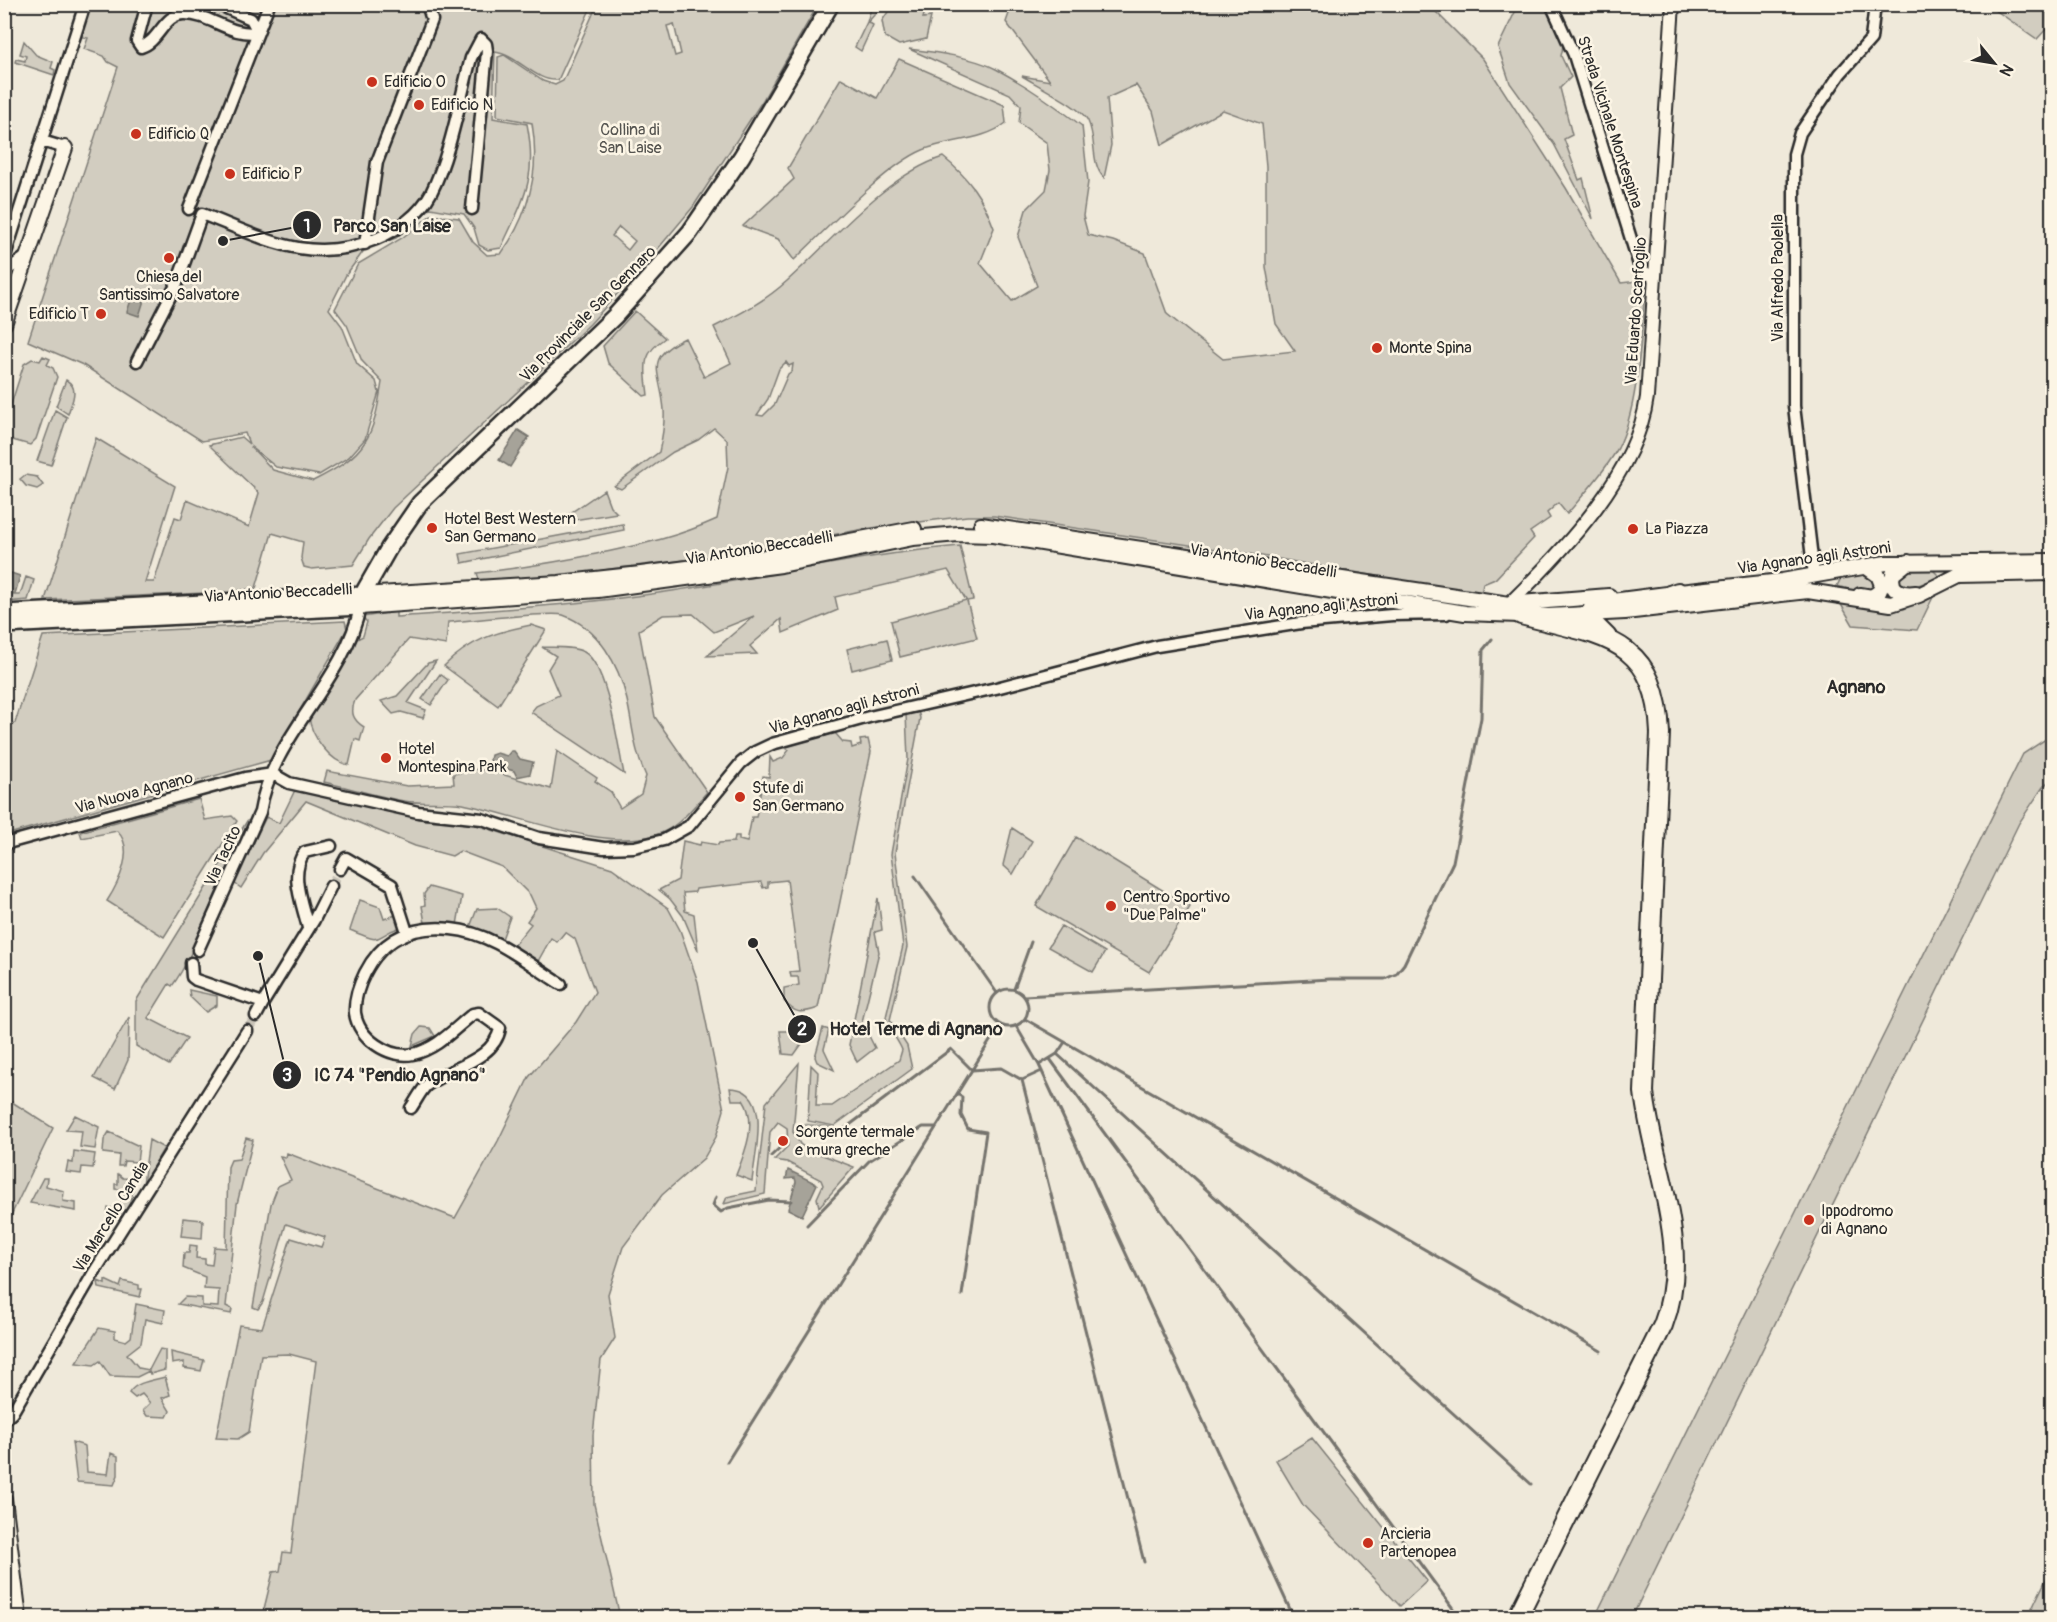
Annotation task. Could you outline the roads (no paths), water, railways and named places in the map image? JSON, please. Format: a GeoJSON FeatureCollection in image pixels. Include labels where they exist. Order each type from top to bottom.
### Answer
{"type":"FeatureCollection","features":[{"type":"Feature","properties":{"kind":"highway"},"geometry":{"type":"LineString","coordinates":[[1517,1617],[1663,1325],[1674,1286],[1674,1232],[1648,1130],[1644,1092],[1659,716],[1653,688],[1641,665],[1627,650],[1593,624],[1590,615],[1597,605],[1667,596],[1678,592]]}},
{"type":"Feature","properties":{"kind":"highway"},"geometry":{"type":"LineString","coordinates":[[1512,612],[1610,639]]}},
{"type":"Feature","properties":{"kind":"main road","name":"Via Provinciale San Gennaro"},"geometry":{"type":"LineString","coordinates":[[361,601],[402,525],[420,503],[615,316],[690,232],[742,156],[831,4]]}},
{"type":"Feature","properties":{"kind":"main road"},"geometry":{"type":"LineString","coordinates":[[4,324],[65,148]]}},
{"type":"Feature","properties":{"kind":"main road","name":"Via Antonio Beccadelli"},"geometry":{"type":"LineString","coordinates":[[448,597],[749,560],[890,533],[957,525],[1025,530],[1474,599],[1512,612]]}},
{"type":"Feature","properties":{"kind":"main road","name":"Via Antonio Beccadelli"},"geometry":{"type":"LineString","coordinates":[[4,613],[361,601],[598,590],[781,565],[913,538],[975,534],[1465,613],[1512,612]]}},
{"type":"Feature","properties":{"kind":"main road","name":"Via Agnano agli Astroni"},"geometry":{"type":"LineString","coordinates":[[1512,612],[1540,603],[1678,592],[1908,562],[2052,561]]}},
{"type":"Feature","properties":{"kind":"main road"},"geometry":{"type":"LineString","coordinates":[[1908,562],[1893,574],[1894,588],[1903,594],[1925,591]]}},
{"type":"Feature","properties":{"kind":"main road"},"geometry":{"type":"LineString","coordinates":[[1925,562],[1942,572],[1941,583]]}},
{"type":"Feature","properties":{"kind":"main road"},"geometry":{"type":"LineString","coordinates":[[1844,569],[1834,582],[1835,594],[1849,593],[1868,597],[1876,595],[1881,589],[1882,581],[1866,566]]}},
{"type":"Feature","properties":{"kind":"main road","name":"Via Agnano agli Astroni"},"geometry":{"type":"LineString","coordinates":[[1512,612],[1590,615],[1792,592],[1835,594],[1891,604],[1959,575],[2052,573]]}},
{"type":"Feature","properties":{"kind":"main road","name":"Via Antonio Beccadelli"},"geometry":{"type":"LineString","coordinates":[[4,625],[361,601]]}},
{"type":"Feature","properties":{"kind":"main road"},"geometry":{"type":"LineString","coordinates":[[4,1499],[19,1617]]}},
{"type":"Feature","properties":{"kind":"street"},"geometry":{"type":"LineString","coordinates":[[4,259],[85,4]]}},
{"type":"Feature","properties":{"kind":"street"},"geometry":{"type":"LineString","coordinates":[[147,4],[136,41],[141,47],[148,45],[172,18],[185,13],[244,35],[258,32]]}},
{"type":"Feature","properties":{"kind":"street"},"geometry":{"type":"LineString","coordinates":[[217,4],[251,19],[258,32]]}},
{"type":"Feature","properties":{"kind":"street"},"geometry":{"type":"LineString","coordinates":[[189,209],[269,4]]}},
{"type":"Feature","properties":{"kind":"street"},"geometry":{"type":"LineString","coordinates":[[365,244],[376,171],[432,20],[427,4]]}},
{"type":"Feature","properties":{"kind":"street","name":"Strada Vicinale Montespina"},"geometry":{"type":"LineString","coordinates":[[1551,4],[1574,55],[1640,268],[1655,279]]}},
{"type":"Feature","properties":{"kind":"street","name":"Via Eduardo Scarfoglio"},"geometry":{"type":"LineString","coordinates":[[1512,612],[1530,583],[1564,548],[1617,475],[1635,442],[1647,397],[1672,4]]}},
{"type":"Feature","properties":{"kind":"street","name":"Via Alfredo Paolella"},"geometry":{"type":"LineString","coordinates":[[1814,575],[1794,406],[1794,154],[1800,133],[1840,74],[1871,39],[1875,4]]}},
{"type":"Feature","properties":{"kind":"street"},"geometry":{"type":"LineString","coordinates":[[137,360],[177,283],[202,214],[278,244],[302,250],[336,251],[365,244],[405,223],[430,195],[440,171],[473,50],[481,39],[486,44],[487,51],[472,208]]}},
{"type":"Feature","properties":{"kind":"street"},"geometry":{"type":"LineString","coordinates":[[42,141],[65,148]]}},
{"type":"Feature","properties":{"kind":"street"},"geometry":{"type":"LineString","coordinates":[[4,272],[26,257]]}},
{"type":"Feature","properties":{"kind":"street"},"geometry":{"type":"LineString","coordinates":[[1530,583],[1530,598],[1540,603]]}},
{"type":"Feature","properties":{"kind":"street"},"geometry":{"type":"LineString","coordinates":[[1392,615],[1443,600],[1474,599]]}},
{"type":"Feature","properties":{"kind":"street","name":"Via Provinciale San Gennaro"},"geometry":{"type":"LineString","coordinates":[[273,774],[278,760],[350,640],[361,601]]}},
{"type":"Feature","properties":{"kind":"street","name":"Via Agnano agli Astroni"},"geometry":{"type":"LineString","coordinates":[[273,774],[289,783],[418,812],[482,819],[539,838],[603,848],[634,847],[664,840],[689,826],[741,763],[755,752],[772,744],[869,717],[996,688],[1157,646],[1301,623],[1392,615],[1465,613]]}},
{"type":"Feature","properties":{"kind":"street","name":"Via Nuova Agnano"},"geometry":{"type":"LineString","coordinates":[[4,844],[245,778],[273,774]]}},
{"type":"Feature","properties":{"kind":"street","name":"Via Tacito"},"geometry":{"type":"LineString","coordinates":[[198,950],[260,812],[263,795],[273,774]]}},
{"type":"Feature","properties":{"kind":"street"},"geometry":{"type":"LineString","coordinates":[[308,928],[300,897],[298,864],[305,852],[331,846]]}},
{"type":"Feature","properties":{"kind":"street"},"geometry":{"type":"LineString","coordinates":[[340,870],[345,858],[392,885],[407,932]]}},
{"type":"Feature","properties":{"kind":"street"},"geometry":{"type":"LineString","coordinates":[[256,1016],[331,886]]}},
{"type":"Feature","properties":{"kind":"street"},"geometry":{"type":"LineString","coordinates":[[411,1108],[426,1085],[470,1063],[487,1048],[500,1031],[497,1024],[479,1013],[473,1014],[444,1039],[414,1054],[392,1053],[368,1038],[355,1013],[356,996],[361,981],[379,951],[396,936],[407,932],[452,929],[474,934],[513,952],[561,984]]}},
{"type":"Feature","properties":{"kind":"street"},"geometry":{"type":"LineString","coordinates":[[191,963],[192,976],[196,980],[263,1003]]}},
{"type":"Feature","properties":{"kind":"street","name":"Via Marcello Candia"},"geometry":{"type":"LineString","coordinates":[[4,1420],[12,1413],[115,1238],[246,1031]]}},
{"type":"Feature","properties":{"kind":"waterway"},"geometry":{"type":"LineString","coordinates":[[1024,996],[1330,979],[1385,979],[1396,974],[1404,964],[1453,862],[1481,718],[1483,650],[1492,639]]}},
{"type":"Feature","properties":{"kind":"waterway"},"geometry":{"type":"LineString","coordinates":[[915,876],[997,993]]}},
{"type":"Feature","properties":{"kind":"waterway"},"geometry":{"type":"LineString","coordinates":[[1014,989],[1031,942]]}},
{"type":"Feature","properties":{"kind":"waterway"},"geometry":{"type":"LineString","coordinates":[[1009,989],[1023,994],[1028,1008],[1023,1022],[1009,1027],[995,1022],[990,1008],[995,994],[1009,989]]}},
{"type":"Feature","properties":{"kind":"waterway"},"geometry":{"type":"LineString","coordinates":[[1025,1019],[1601,1351]]}},
{"type":"Feature","properties":{"kind":"waterway"},"geometry":{"type":"LineString","coordinates":[[727,1462],[1000,1025]]}},
{"type":"Feature","properties":{"kind":"waterway"},"geometry":{"type":"LineString","coordinates":[[1016,1026],[1039,1065],[1294,1618]]}},
{"type":"Feature","properties":{"kind":"waterway"},"geometry":{"type":"LineString","coordinates":[[1039,1065],[1057,1054],[1065,1042]]}},
{"type":"Feature","properties":{"kind":"waterway"},"geometry":{"type":"LineString","coordinates":[[829,1130],[843,1130],[951,1049],[972,1070],[1001,1068],[1022,1080],[1042,1071]]}},
{"type":"Feature","properties":{"kind":"waterway"},"geometry":{"type":"LineString","coordinates":[[1057,1054],[1531,1484]]}},
{"type":"Feature","properties":{"kind":"waterway"},"geometry":{"type":"LineString","coordinates":[[1050,1059],[1460,1618]]}},
{"type":"Feature","properties":{"kind":"waterway"},"geometry":{"type":"LineString","coordinates":[[1022,1080],[1144,1562]]}},
{"type":"Feature","properties":{"kind":"waterway"},"geometry":{"type":"LineString","coordinates":[[957,1094],[962,1097],[961,1115],[968,1129],[986,1132],[962,1295]]}},
{"type":"Feature","properties":{"kind":"waterway"},"geometry":{"type":"LineString","coordinates":[[807,1225],[869,1161],[923,1127],[936,1127]]}},
{"type":"Feature","properties":{"kind":"waterway"},"geometry":{"type":"LineString","coordinates":[[807,1128],[829,1130]]}},
{"type":"Feature","properties":{"kind":"waterway"},"geometry":{"type":"LineString","coordinates":[[771,1156],[786,1142]]}},
{"type":"Feature","properties":{"kind":"waterway"},"geometry":{"type":"LineString","coordinates":[[716,1197],[713,1205],[721,1212],[728,1208],[769,1200],[791,1201]]}},
{"type":"Feature","properties":{"kind":"tunnel"},"geometry":{"type":"LineString","coordinates":[[331,886],[340,869]]}},
{"type":"Feature","properties":{"kind":"tunnel"},"geometry":{"type":"LineString","coordinates":[[247,1031],[256,1016]]}},
{"type":"Feature","properties":{"kind":"place","name":"Edificio O"},"geometry":{"type":"Point","coordinates":[372,82]}},
{"type":"Feature","properties":{"kind":"place","name":"Edificio N"},"geometry":{"type":"Point","coordinates":[419,105]}},
{"type":"Feature","properties":{"kind":"place","name":"Edificio Q"},"geometry":{"type":"Point","coordinates":[136,134]}},
{"type":"Feature","properties":{"kind":"place","name":"Edificio P"},"geometry":{"type":"Point","coordinates":[230,174]}},
{"type":"Feature","properties":{"kind":"place","name":"Parco San Laise"},"geometry":{"type":"Point","coordinates":[223,241]}},
{"type":"Feature","properties":{"kind":"place","name":"Chiesa del Santissimo Salvatore"},"geometry":{"type":"Point","coordinates":[169,258]}},
{"type":"Feature","properties":{"kind":"place","name":"Edificio T"},"geometry":{"type":"Point","coordinates":[101,314]}},
{"type":"Feature","properties":{"kind":"place","name":"Monte Spina"},"geometry":{"type":"Point","coordinates":[1377,348]}},
{"type":"Feature","properties":{"kind":"place","name":"Hotel Best Western San Germano"},"geometry":{"type":"Point","coordinates":[432,528]}},
{"type":"Feature","properties":{"kind":"place","name":"La Piazza"},"geometry":{"type":"Point","coordinates":[1633,529]}},
{"type":"Feature","properties":{"kind":"place","name":"Hotel Montespina Park"},"geometry":{"type":"Point","coordinates":[386,758]}},
{"type":"Feature","properties":{"kind":"place","name":"Stufe di San Germano"},"geometry":{"type":"Point","coordinates":[740,797]}},
{"type":"Feature","properties":{"kind":"place","name":"Centro Sportivo \"Due Palme\""},"geometry":{"type":"Point","coordinates":[1111,906]}},
{"type":"Feature","properties":{"kind":"place","name":"Hotel Terme di Agnano"},"geometry":{"type":"Point","coordinates":[753,943]}},
{"type":"Feature","properties":{"kind":"place","name":"IC 74 \"Pendio Agnano\""},"geometry":{"type":"Point","coordinates":[258,956]}},
{"type":"Feature","properties":{"kind":"place","name":"Sorgente termale e mura greche"},"geometry":{"type":"Point","coordinates":[783,1141]}},
{"type":"Feature","properties":{"kind":"place","name":"Ippodromo di Agnano"},"geometry":{"type":"Point","coordinates":[1809,1220]}},
{"type":"Feature","properties":{"kind":"place","name":"Arcieria Partenopea"},"geometry":{"type":"Point","coordinates":[1368,1543]}},
{"type":"Feature","properties":{"kind":"district","name":"Agnano"},"geometry":{"type":"Point","coordinates":[1856,687]}},
{"type":"Feature","properties":{"kind":"park label","name":"Collina di San Laise"},"geometry":{"type":"Point","coordinates":[630,139]}}]}
